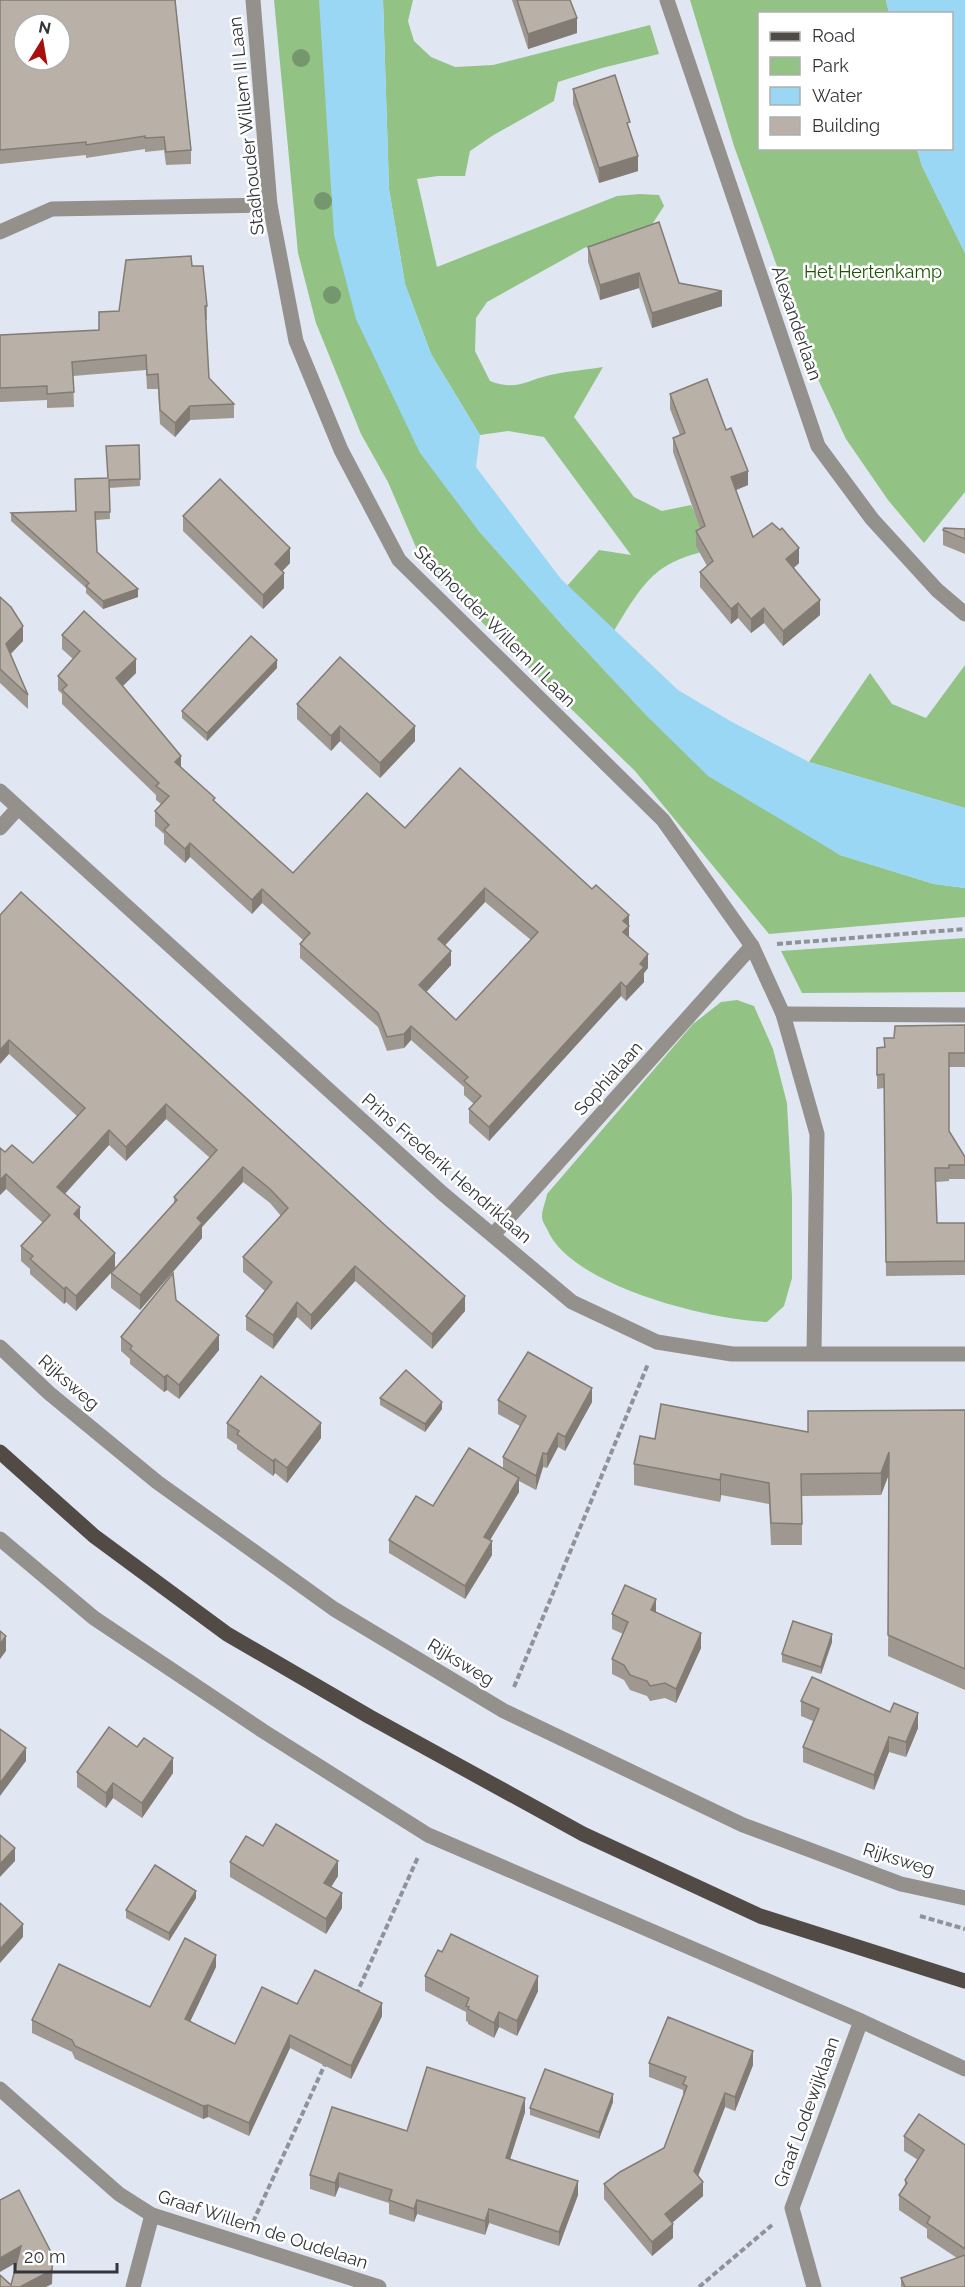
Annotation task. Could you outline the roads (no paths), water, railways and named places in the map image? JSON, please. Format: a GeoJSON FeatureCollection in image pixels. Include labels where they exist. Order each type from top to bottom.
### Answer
{"type":"FeatureCollection","features":[{"type":"Feature","properties":{"kind":"main road"},"geometry":{"type":"LineString","coordinates":[[0,1452],[94,1536],[226,1634],[572,1829],[760,1916],[965,1981]]}},
{"type":"Feature","properties":{"kind":"street","name":"Stadhouder Willem II Laan"},"geometry":{"type":"LineString","coordinates":[[253,0],[270,205],[296,341],[341,450],[399,560],[663,820],[753,946],[783,1014],[817,1134],[814,1353]]}},
{"type":"Feature","properties":{"kind":"street","name":"Alexanderlaan"},"geometry":{"type":"LineString","coordinates":[[667,0],[818,446],[872,519],[937,590],[965,614]]}},
{"type":"Feature","properties":{"kind":"street"},"geometry":{"type":"LineString","coordinates":[[0,232],[52,209],[270,205]]}},
{"type":"Feature","properties":{"kind":"street","name":"Prins Frederik Hendriklaan"},"geometry":{"type":"LineString","coordinates":[[0,791],[442,1193],[572,1302],[657,1342],[732,1354],[965,1354]]}},
{"type":"Feature","properties":{"kind":"street"},"geometry":{"type":"LineString","coordinates":[[0,828],[18,808]]}},
{"type":"Feature","properties":{"kind":"street","name":"Sophialaan"},"geometry":{"type":"LineString","coordinates":[[493,1236],[753,946]]}},
{"type":"Feature","properties":{"kind":"street"},"geometry":{"type":"LineString","coordinates":[[783,1014],[965,1015]]}},
{"type":"Feature","properties":{"kind":"street","name":"Rijksweg"},"geometry":{"type":"LineString","coordinates":[[0,1347],[49,1393],[157,1482],[334,1609],[504,1711],[742,1825],[901,1884],[965,1898]]}},
{"type":"Feature","properties":{"kind":"street"},"geometry":{"type":"LineString","coordinates":[[0,1539],[94,1618],[263,1731],[428,1835],[965,2068]]}},
{"type":"Feature","properties":{"kind":"street","name":"Graaf Lodewijklaan"},"geometry":{"type":"LineString","coordinates":[[814,2287],[792,2208],[861,2021]]}},
{"type":"Feature","properties":{"kind":"street","name":"Graaf Willem de Oudelaan"},"geometry":{"type":"LineString","coordinates":[[0,2089],[119,2194],[152,2215],[379,2287]]}},
{"type":"Feature","properties":{"kind":"street"},"geometry":{"type":"LineString","coordinates":[[133,2287],[152,2215]]}},
{"type":"Feature","properties":{"kind":"water"},"geometry":{"type":"Polygon","coordinates":[[[319,0],[383,0],[389,189],[405,284],[431,354],[480,435],[476,467],[561,579],[678,690],[732,722],[809,762],[965,808],[965,888],[934,884],[840,855],[708,776],[650,719],[564,627],[478,530],[420,453],[356,319],[334,235],[319,0]]]}},
{"type":"Feature","properties":{"kind":"water"},"geometry":{"type":"Polygon","coordinates":[[[886,0],[965,0],[965,253],[922,166],[917,150],[953,150],[953,12],[889,12],[886,0]]]}},
{"type":"Feature","properties":{"kind":"park label","name":"Het Hertenkamp"},"geometry":{"type":"Point","coordinates":[873,271]}}]}
